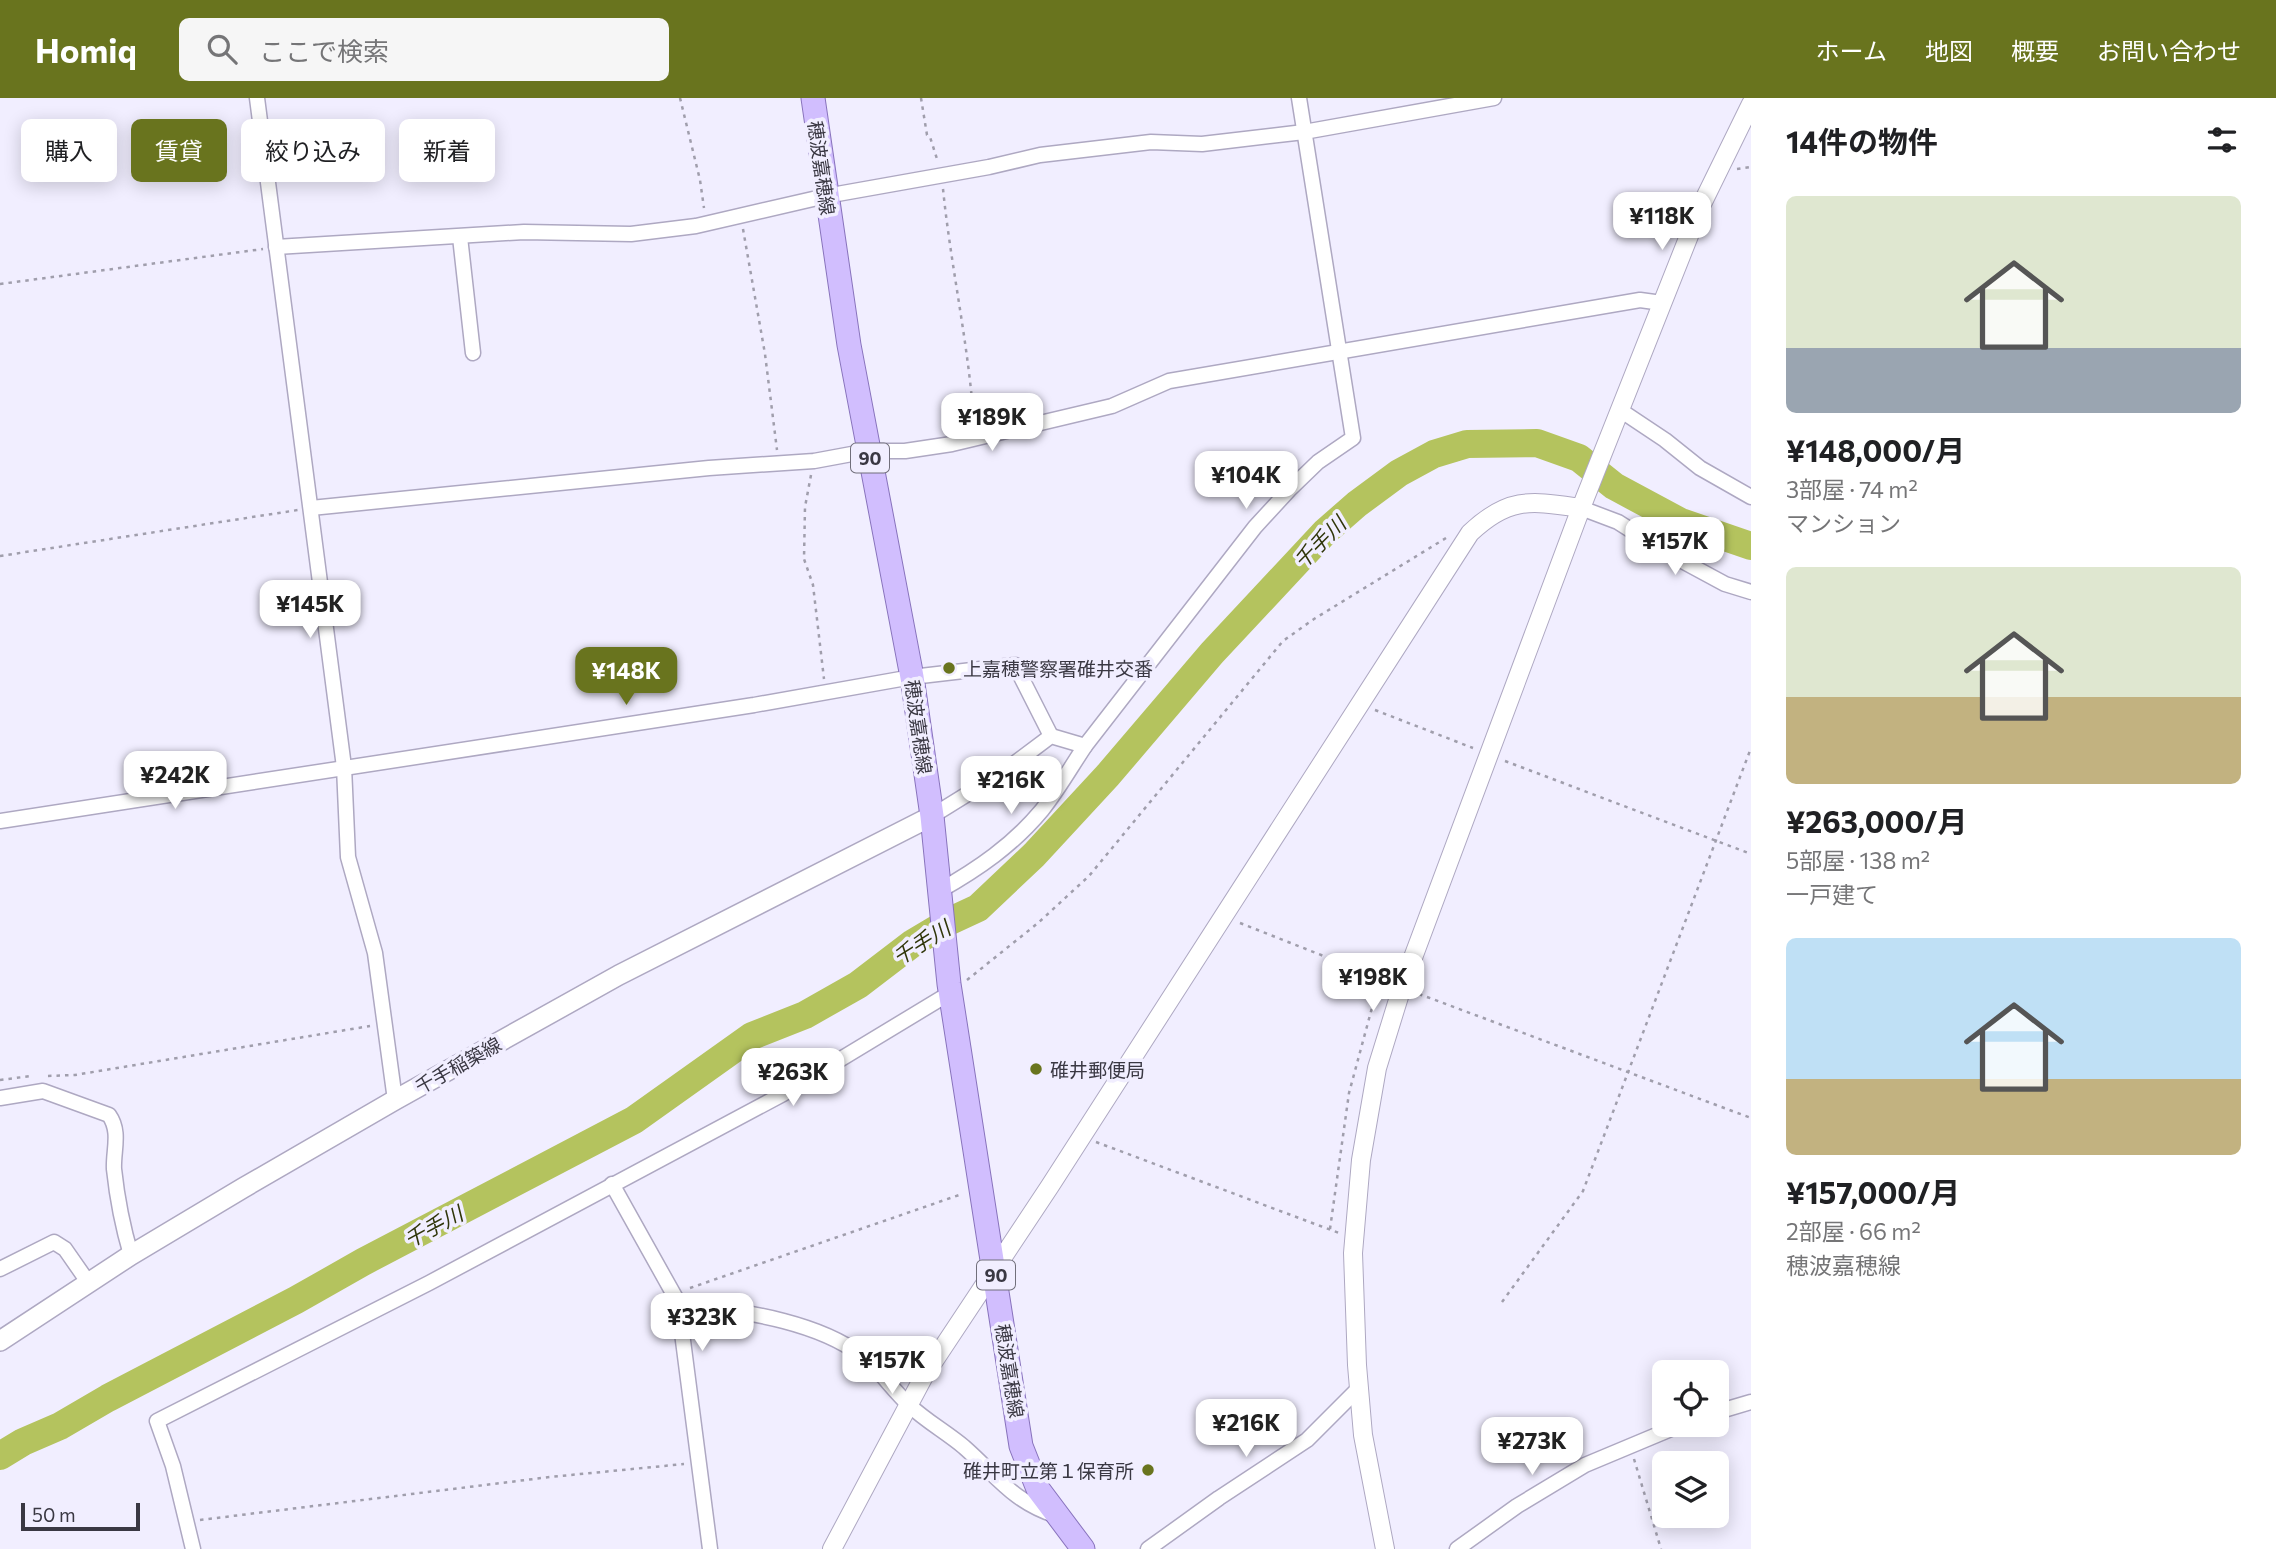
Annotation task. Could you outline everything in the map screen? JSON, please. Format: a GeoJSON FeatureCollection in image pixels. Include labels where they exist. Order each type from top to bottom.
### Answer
{"type":"FeatureCollection","features":[{"type":"Feature","properties":{"kind":"main road","name":"穂波嘉穂線"},"geometry":{"type":"LineString","coordinates":[[813,98],[849,345],[912,677],[932,816],[950,989],[1021,1446],[1038,1489],[1083,1549]]}},
{"type":"Feature","properties":{"kind":"main road","name":"千手稲築線"},"geometry":{"type":"LineString","coordinates":[[0,1341],[131,1255],[395,1101],[619,975],[932,816]]}},
{"type":"Feature","properties":{"kind":"street"},"geometry":{"type":"LineString","coordinates":[[257,98],[344,767],[348,857],[375,953],[395,1101]]}},
{"type":"Feature","properties":{"kind":"street"},"geometry":{"type":"LineString","coordinates":[[940,895],[1008,845],[1042,809],[1085,746],[1255,527],[1318,463],[1353,438],[1299,98]]}},
{"type":"Feature","properties":{"kind":"street"},"geometry":{"type":"LineString","coordinates":[[276,247],[524,232],[631,234],[706,223],[826,196],[1040,155],[1151,142],[1202,144],[1304,132],[1415,104],[1494,98]]}},
{"type":"Feature","properties":{"kind":"street"},"geometry":{"type":"LineString","coordinates":[[1385,1549],[1363,1434],[1354,1240],[1361,1160],[1377,1068],[1402,987],[1581,508],[1700,208],[1751,104]]}},
{"type":"Feature","properties":{"kind":"street"},"geometry":{"type":"LineString","coordinates":[[460,237],[473,353]]}},
{"type":"Feature","properties":{"kind":"street"},"geometry":{"type":"LineString","coordinates":[[311,508],[709,468],[814,461],[868,451],[905,451],[974,439],[1112,406],[1169,380],[1640,300],[1662,303]]}},
{"type":"Feature","properties":{"kind":"street"},"geometry":{"type":"LineString","coordinates":[[1618,415],[1665,440],[1700,468],[1751,497]]}},
{"type":"Feature","properties":{"kind":"street"},"geometry":{"type":"LineString","coordinates":[[832,1549],[924,1376],[1082,1137],[1470,533],[1488,516],[1504,508],[1523,504],[1551,504],[1581,508],[1618,522],[1662,550],[1725,584],[1751,593]]}},
{"type":"Feature","properties":{"kind":"street"},"geometry":{"type":"LineString","coordinates":[[0,821],[754,705],[912,677],[1015,665],[1051,736],[1085,746]]}},
{"type":"Feature","properties":{"kind":"street"},"geometry":{"type":"LineString","coordinates":[[932,816],[1003,772],[1051,736]]}},
{"type":"Feature","properties":{"kind":"street"},"geometry":{"type":"LineString","coordinates":[[193,1549],[173,1466],[157,1421],[429,1283],[783,1094],[950,989]]}},
{"type":"Feature","properties":{"kind":"street"},"geometry":{"type":"LineString","coordinates":[[0,1098],[43,1091],[109,1115],[116,1132],[114,1168],[131,1255]]}},
{"type":"Feature","properties":{"kind":"street"},"geometry":{"type":"LineString","coordinates":[[612,1184],[676,1298],[709,1549]]}},
{"type":"Feature","properties":{"kind":"street"},"geometry":{"type":"LineString","coordinates":[[0,1269],[54,1242],[65,1249],[88,1282]]}},
{"type":"Feature","properties":{"kind":"street"},"geometry":{"type":"LineString","coordinates":[[676,1298],[795,1324],[860,1354],[909,1405],[963,1447],[1017,1497],[1036,1509],[1057,1516]]}},
{"type":"Feature","properties":{"kind":"street"},"geometry":{"type":"LineString","coordinates":[[1148,1549],[1307,1440],[1359,1388]]}},
{"type":"Feature","properties":{"kind":"street"},"geometry":{"type":"LineString","coordinates":[[1729,1408],[1751,1402]]}},
{"type":"Feature","properties":{"kind":"street"},"geometry":{"type":"LineString","coordinates":[[1457,1549],[1517,1507],[1585,1465],[1652,1436]]}},
{"type":"Feature","properties":{"kind":"path"},"geometry":{"type":"LineString","coordinates":[[680,98],[700,180],[706,223]]}},
{"type":"Feature","properties":{"kind":"path"},"geometry":{"type":"LineString","coordinates":[[921,98],[927,135],[930,137],[942,175],[955,285],[971,379],[974,439]]}},
{"type":"Feature","properties":{"kind":"path"},"geometry":{"type":"LineString","coordinates":[[741,215],[765,354],[778,464]]}},
{"type":"Feature","properties":{"kind":"path"},"geometry":{"type":"LineString","coordinates":[[0,284],[276,247]]}},
{"type":"Feature","properties":{"kind":"path"},"geometry":{"type":"LineString","coordinates":[[814,461],[805,507],[804,559],[813,585],[826,692]]}},
{"type":"Feature","properties":{"kind":"path"},"geometry":{"type":"LineString","coordinates":[[0,556],[311,508]]}},
{"type":"Feature","properties":{"kind":"path"},"geometry":{"type":"LineString","coordinates":[[950,989],[1038,923],[1089,876],[1283,641],[1314,618],[1442,540],[1478,526]]}},
{"type":"Feature","properties":{"kind":"path"},"geometry":{"type":"LineString","coordinates":[[1359,704],[1751,854]]}},
{"type":"Feature","properties":{"kind":"path"},"geometry":{"type":"LineString","coordinates":[[1502,1301],[1583,1191],[1751,748]]}},
{"type":"Feature","properties":{"kind":"path"},"geometry":{"type":"LineString","coordinates":[[1223,917],[1751,1118]]}},
{"type":"Feature","properties":{"kind":"path"},"geometry":{"type":"LineString","coordinates":[[1329,1229],[1349,1093],[1380,978]]}},
{"type":"Feature","properties":{"kind":"path"},"geometry":{"type":"LineString","coordinates":[[0,1080],[75,1074],[384,1024]]}},
{"type":"Feature","properties":{"kind":"path"},"geometry":{"type":"LineString","coordinates":[[1082,1137],[1354,1240]]}},
{"type":"Feature","properties":{"kind":"path"},"geometry":{"type":"LineString","coordinates":[[676,1298],[980,1188]]}},
{"type":"Feature","properties":{"kind":"path"},"geometry":{"type":"LineString","coordinates":[[1630,1445],[1661,1549]]}},
{"type":"Feature","properties":{"kind":"path"},"geometry":{"type":"LineString","coordinates":[[186,1522],[550,1477],[697,1462]]}},
{"type":"Feature","properties":{"kind":"waterway","name":"千手川"},"geometry":{"type":"LineString","coordinates":[[0,1456],[634,1120],[752,1036],[805,1015],[858,985],[913,943],[978,908],[1034,855],[1108,775],[1212,653],[1325,532],[1399,473],[1434,454],[1467,444],[1537,443],[1579,458],[1614,486],[1681,522],[1751,546]]}},
{"type":"Feature","properties":{"kind":"place","name":"上嘉穂警察署碓井交番"},"geometry":{"type":"Point","coordinates":[949,668]}},
{"type":"Feature","properties":{"kind":"place","name":"碓井郵便局"},"geometry":{"type":"Point","coordinates":[1036,1069]}},
{"type":"Feature","properties":{"kind":"place","name":"碓井町立第１保育所"},"geometry":{"type":"Point","coordinates":[1148,1470]}}]}
